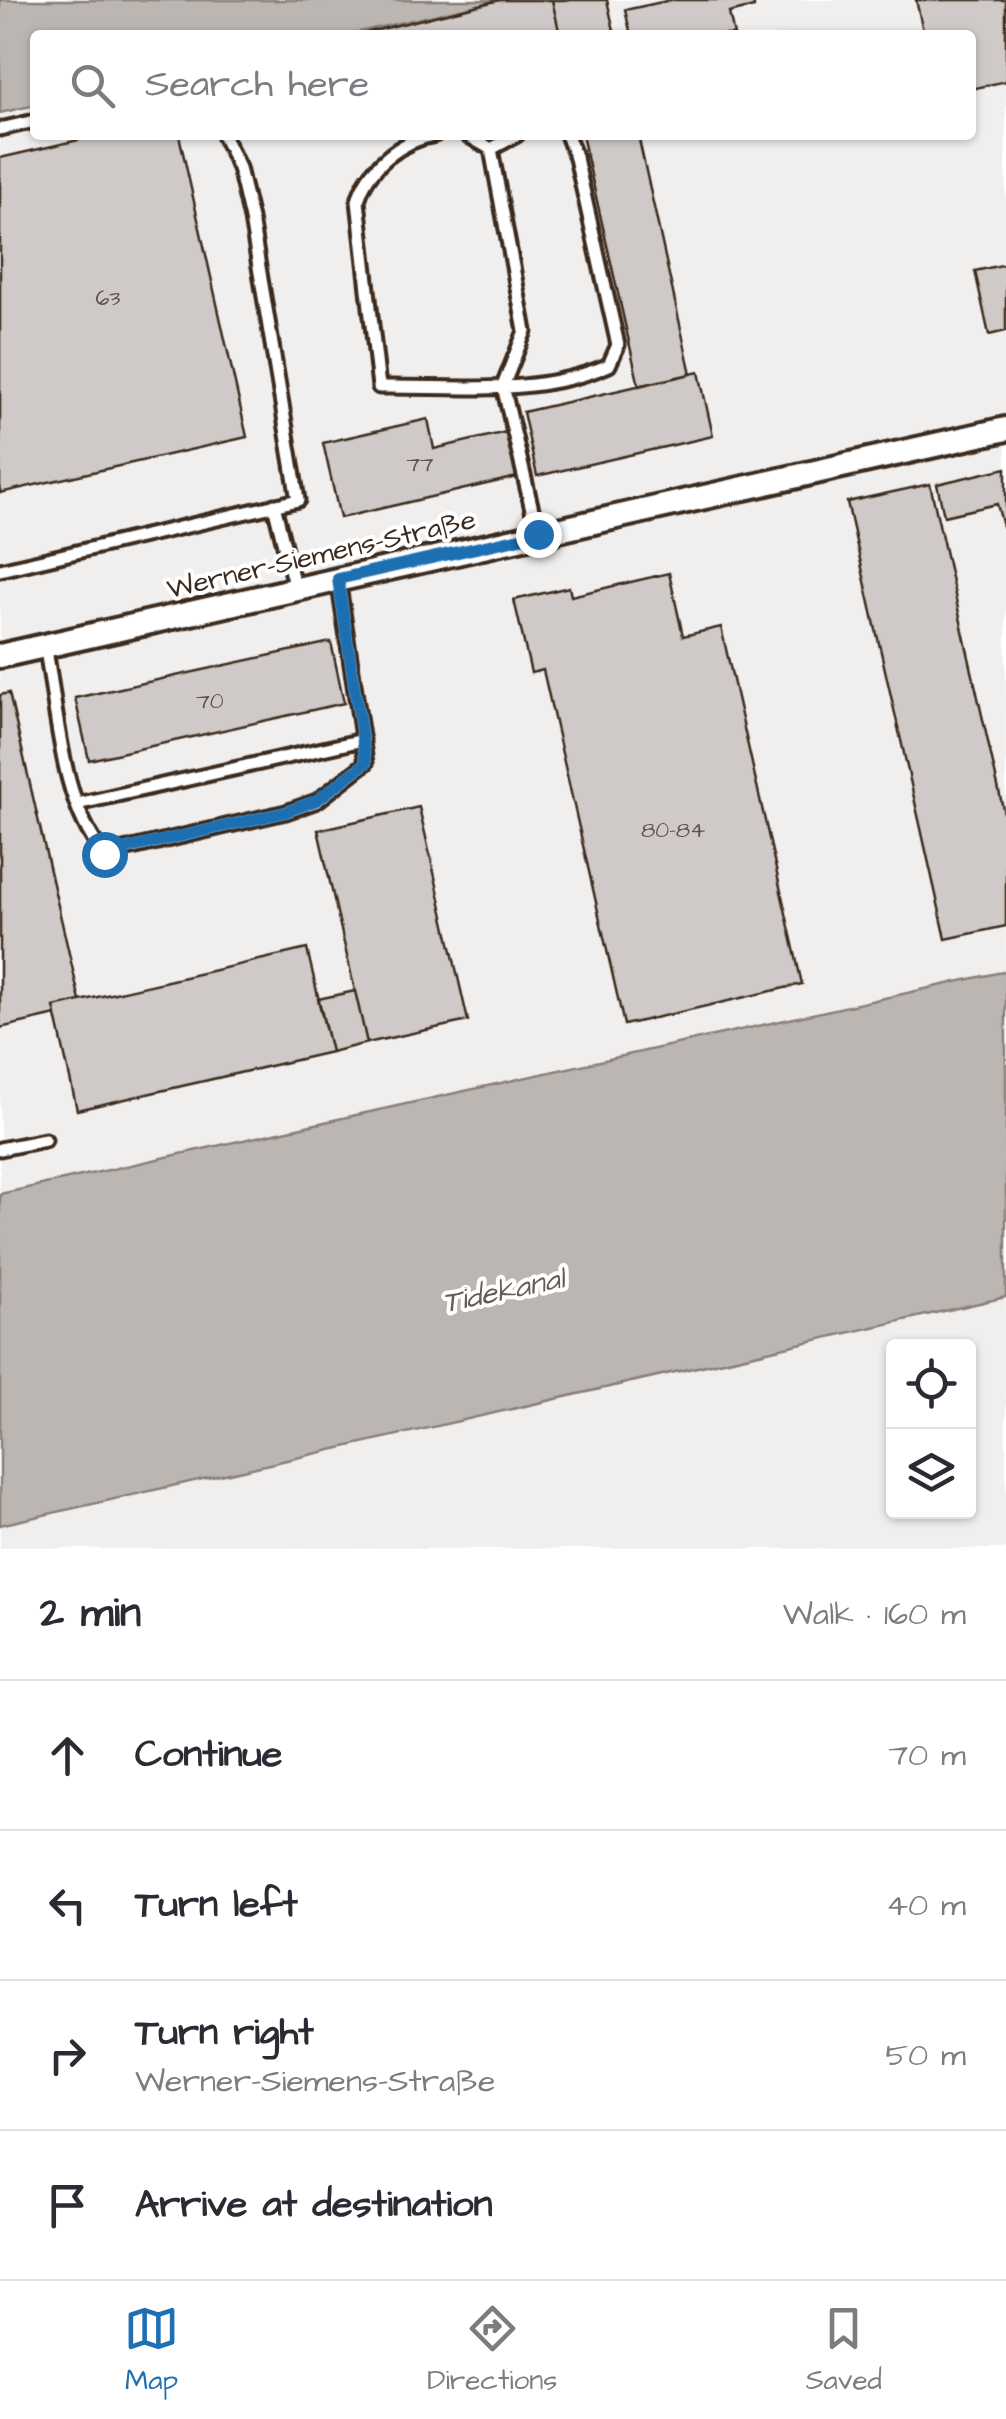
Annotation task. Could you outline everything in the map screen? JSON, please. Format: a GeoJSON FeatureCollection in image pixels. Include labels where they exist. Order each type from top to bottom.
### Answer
{"type":"FeatureCollection","features":[{"type":"Feature","properties":{"kind":"street","name":"Werner-Siemens-Straße"},"geometry":{"type":"LineString","coordinates":[[0,656],[1006,429]]}},
{"type":"Feature","properties":{"kind":"lane"},"geometry":{"type":"LineString","coordinates":[[0,129],[30,122]]}},
{"type":"Feature","properties":{"kind":"lane"},"geometry":{"type":"LineString","coordinates":[[0,570],[298,500],[251,219],[239,168],[225,140]]}},
{"type":"Feature","properties":{"kind":"lane"},"geometry":{"type":"LineString","coordinates":[[424,140],[390,156],[363,182],[358,202],[379,387],[528,389],[578,379],[609,365],[618,345],[569,140]]}},
{"type":"Feature","properties":{"kind":"lane"},"geometry":{"type":"LineString","coordinates":[[476,140],[491,148]]}},
{"type":"Feature","properties":{"kind":"lane"},"geometry":{"type":"LineString","coordinates":[[491,148],[507,140]]}},
{"type":"Feature","properties":{"kind":"lane"},"geometry":{"type":"LineString","coordinates":[[491,148],[525,331],[503,386],[538,534]]}},
{"type":"Feature","properties":{"kind":"lane"},"geometry":{"type":"LineString","coordinates":[[274,505],[295,589]]}},
{"type":"Feature","properties":{"kind":"lane"},"geometry":{"type":"LineString","coordinates":[[45,646],[77,804],[88,835],[104,854],[134,848],[286,812],[317,800],[366,763],[338,579]]}},
{"type":"Feature","properties":{"kind":"lane"},"geometry":{"type":"LineString","coordinates":[[77,804],[363,740]]}},
{"type":"Feature","properties":{"kind":"lane"},"geometry":{"type":"LineString","coordinates":[[0,1149],[46,1140]]}},
{"type":"Feature","properties":{"kind":"shaded area"},"geometry":{"type":"Polygon","coordinates":[[[500,0],[1006,0],[1006,971],[0,1194],[0,113],[30,106],[30,140],[976,140],[976,30],[368,30],[500,0]]]}},
{"type":"Feature","properties":{"kind":"shaded area"},"geometry":{"type":"Polygon","coordinates":[[[1006,1297],[1006,1549],[0,1549],[0,1525],[1006,1297]]]}},
{"type":"Feature","properties":{"kind":"water"},"geometry":{"type":"Polygon","coordinates":[[[0,0],[500,0],[368,30],[30,30],[30,106],[0,113],[0,0]]]}},
{"type":"Feature","properties":{"kind":"water","name":"Tidekanal"},"geometry":{"type":"Polygon","coordinates":[[[1006,971],[1006,1297],[0,1525],[0,1194],[1006,971]]]}},
{"type":"Feature","properties":{"kind":"building"},"geometry":{"type":"Polygon","coordinates":[[[500,0],[552,0],[559,30],[377,30],[500,0]]]}},
{"type":"Feature","properties":{"kind":"building"},"geometry":{"type":"Polygon","coordinates":[[[552,0],[607,0],[614,30],[559,30],[552,0]]]}},
{"type":"Feature","properties":{"kind":"building"},"geometry":{"type":"Polygon","coordinates":[[[671,0],[753,0],[754,7],[729,13],[733,30],[630,30],[625,10],[671,0]]]}},
{"type":"Feature","properties":{"kind":"building"},"geometry":{"type":"Polygon","coordinates":[[[916,0],[1006,0],[1006,81],[976,88],[976,30],[923,30],[916,0]]]}},
{"type":"Feature","properties":{"kind":"building"},"geometry":{"type":"Polygon","coordinates":[[[78,140],[180,140],[247,437],[0,493],[0,158],[78,140]]]}},
{"type":"Feature","properties":{"kind":"building"},"geometry":{"type":"Polygon","coordinates":[[[583,140],[639,140],[691,374],[639,386],[583,140]]]}},
{"type":"Feature","properties":{"kind":"building"},"geometry":{"type":"Polygon","coordinates":[[[1006,264],[1006,331],[989,335],[975,271],[1006,264]]]}},
{"type":"Feature","properties":{"kind":"building"},"geometry":{"type":"Polygon","coordinates":[[[699,372],[713,436],[537,476],[523,412],[699,372]]]}},
{"type":"Feature","properties":{"kind":"building"},"geometry":{"type":"Polygon","coordinates":[[[428,419],[434,449],[506,432],[517,477],[340,518],[323,443],[428,419]]]}},
{"type":"Feature","properties":{"kind":"building"},"geometry":{"type":"Polygon","coordinates":[[[1006,468],[1006,538],[997,504],[944,516],[937,484],[1006,468]]]}},
{"type":"Feature","properties":{"kind":"building"},"geometry":{"type":"Polygon","coordinates":[[[930,484],[1006,822],[1006,926],[946,939],[847,502],[930,484]]]}},
{"type":"Feature","properties":{"kind":"building"},"geometry":{"type":"Polygon","coordinates":[[[669,573],[683,636],[721,627],[802,984],[624,1025],[543,670],[531,673],[514,600],[569,587],[571,596],[669,573]]]}},
{"type":"Feature","properties":{"kind":"building"},"geometry":{"type":"Polygon","coordinates":[[[331,642],[344,703],[89,760],[75,698],[331,642]]]}},
{"type":"Feature","properties":{"kind":"building"},"geometry":{"type":"Polygon","coordinates":[[[9,693],[80,1001],[54,1007],[56,1015],[0,1028],[0,695],[9,693]]]}},
{"type":"Feature","properties":{"kind":"building"},"geometry":{"type":"Polygon","coordinates":[[[419,807],[468,1021],[367,1043],[318,830],[419,807]]]}},
{"type":"Feature","properties":{"kind":"building"},"geometry":{"type":"Polygon","coordinates":[[[307,949],[331,1052],[77,1110],[54,1007],[307,949]]]}},
{"type":"Feature","properties":{"kind":"building"},"geometry":{"type":"Polygon","coordinates":[[[355,991],[367,1043],[331,1052],[318,999],[355,991]]]}},
{"type":"Feature","properties":{"kind":"route"},"geometry":{"type":"LineString","coordinates":[[104,854],[286,812],[340,786],[366,763],[338,579],[538,534]]}}]}
